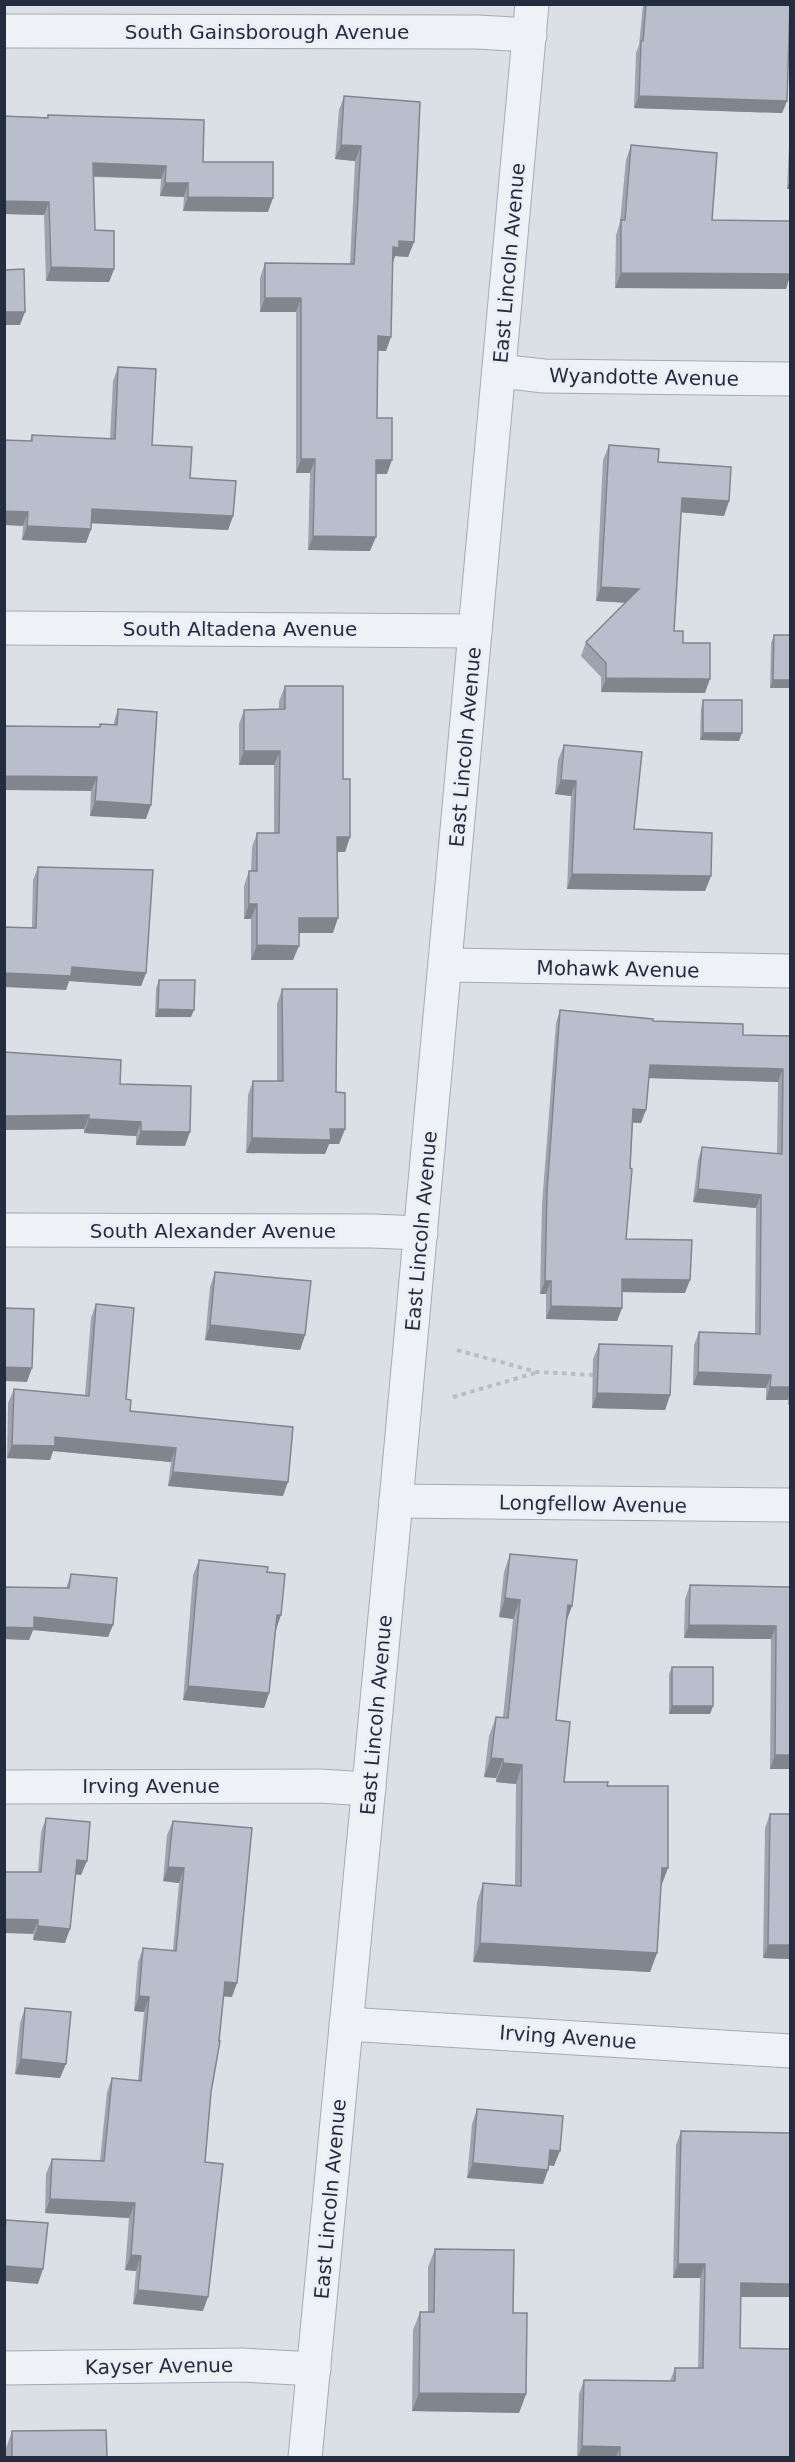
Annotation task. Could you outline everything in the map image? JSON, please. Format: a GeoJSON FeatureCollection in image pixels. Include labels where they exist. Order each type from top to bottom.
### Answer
{"type":"FeatureCollection","features":[{"type":"Feature","properties":{"kind":"street","name":"South Gainsborough Avenue"},"geometry":{"type":"LineString","coordinates":[[4,31],[465,32],[531,20]]}},
{"type":"Feature","properties":{"kind":"street","name":"East Lincoln Avenue"},"geometry":{"type":"LineString","coordinates":[[305,2457],[446,965],[531,20]]}},
{"type":"Feature","properties":{"kind":"street","name":"Wyandotte Avenue"},"geometry":{"type":"LineString","coordinates":[[499,371],[544,376],[790,379]]}},
{"type":"Feature","properties":{"kind":"street","name":"South Altadena Avenue"},"geometry":{"type":"LineString","coordinates":[[4,628],[475,631]]}},
{"type":"Feature","properties":{"kind":"street","name":"Mohawk Avenue"},"geometry":{"type":"LineString","coordinates":[[446,965],[790,971]]}},
{"type":"Feature","properties":{"kind":"street","name":"South Alexander Avenue"},"geometry":{"type":"LineString","coordinates":[[4,1230],[421,1233]]}},
{"type":"Feature","properties":{"kind":"street","name":"Longfellow Avenue"},"geometry":{"type":"LineString","coordinates":[[396,1501],[790,1505]]}},
{"type":"Feature","properties":{"kind":"street","name":"Irving Avenue"},"geometry":{"type":"LineString","coordinates":[[4,1787],[319,1786],[369,1789]]}},
{"type":"Feature","properties":{"kind":"street","name":"Irving Avenue"},"geometry":{"type":"LineString","coordinates":[[346,2024],[790,2051]]}},
{"type":"Feature","properties":{"kind":"street","name":"Kayser Avenue"},"geometry":{"type":"LineString","coordinates":[[4,2368],[242,2365],[314,2369]]}},
{"type":"Feature","properties":{"kind":"path"},"geometry":{"type":"LineString","coordinates":[[457,1350],[537,1372],[593,1375]]}},
{"type":"Feature","properties":{"kind":"path"},"geometry":{"type":"LineString","coordinates":[[453,1397],[537,1372]]}},
{"type":"Feature","properties":{"kind":"building"},"geometry":{"type":"Polygon","coordinates":[[[646,4],[790,4],[787,101],[639,96],[641,41],[643,41],[646,4]]]}},
{"type":"Feature","properties":{"kind":"building"},"geometry":{"type":"Polygon","coordinates":[[[344,96],[420,102],[414,242],[399,241],[399,248],[393,247],[391,337],[378,336],[377,418],[392,418],[392,460],[376,460],[376,537],[313,536],[315,459],[301,459],[301,298],[265,298],[265,263],[354,264],[361,146],[341,145],[344,96]]]}},
{"type":"Feature","properties":{"kind":"building"},"geometry":{"type":"Polygon","coordinates":[[[48,115],[204,120],[203,162],[273,162],[273,198],[188,197],[188,183],[165,183],[166,166],[93,163],[95,230],[114,231],[114,269],[51,267],[49,202],[4,201],[4,116],[48,118],[48,115]]]}},
{"type":"Feature","properties":{"kind":"building"},"geometry":{"type":"Polygon","coordinates":[[[631,145],[717,153],[712,220],[790,221],[790,274],[621,273],[621,220],[625,220],[631,145]]]}},
{"type":"Feature","properties":{"kind":"building"},"geometry":{"type":"Polygon","coordinates":[[[24,269],[25,312],[4,312],[4,270],[24,269]]]}},
{"type":"Feature","properties":{"kind":"building"},"geometry":{"type":"Polygon","coordinates":[[[118,367],[156,369],[152,445],[192,447],[190,478],[236,481],[233,516],[92,509],[91,529],[27,526],[28,512],[4,511],[4,440],[32,441],[32,435],[115,439],[118,367]]]}},
{"type":"Feature","properties":{"kind":"building"},"geometry":{"type":"Polygon","coordinates":[[[609,445],[659,449],[658,462],[731,467],[729,501],[682,498],[674,631],[683,631],[683,643],[710,643],[710,679],[606,678],[606,663],[586,642],[639,589],[601,587],[609,445]]]}},
{"type":"Feature","properties":{"kind":"building"},"geometry":{"type":"Polygon","coordinates":[[[774,635],[790,635],[790,680],[773,680],[774,635]]]}},
{"type":"Feature","properties":{"kind":"building"},"geometry":{"type":"Polygon","coordinates":[[[285,686],[343,686],[343,779],[350,779],[350,837],[337,837],[338,918],[299,918],[299,946],[257,945],[257,904],[249,904],[249,871],[257,871],[257,833],[279,833],[280,751],[244,751],[244,710],[285,709],[285,686]]]}},
{"type":"Feature","properties":{"kind":"building"},"geometry":{"type":"Polygon","coordinates":[[[703,700],[742,700],[742,733],[703,733],[703,700]]]}},
{"type":"Feature","properties":{"kind":"building"},"geometry":{"type":"Polygon","coordinates":[[[118,709],[157,712],[151,805],[95,801],[97,777],[4,776],[4,726],[100,727],[100,724],[117,725],[118,709]]]}},
{"type":"Feature","properties":{"kind":"building"},"geometry":{"type":"Polygon","coordinates":[[[564,745],[642,752],[634,829],[712,833],[711,876],[572,874],[576,781],[561,780],[564,745]]]}},
{"type":"Feature","properties":{"kind":"building"},"geometry":{"type":"Polygon","coordinates":[[[38,867],[153,870],[146,973],[72,967],[71,976],[4,973],[4,927],[36,928],[38,867]]]}},
{"type":"Feature","properties":{"kind":"building"},"geometry":{"type":"Polygon","coordinates":[[[159,980],[195,980],[194,1010],[158,1009],[159,980]]]}},
{"type":"Feature","properties":{"kind":"building"},"geometry":{"type":"Polygon","coordinates":[[[282,989],[337,989],[336,1092],[345,1093],[345,1129],[330,1129],[331,1140],[252,1138],[253,1081],[283,1081],[282,989]]]}},
{"type":"Feature","properties":{"kind":"building"},"geometry":{"type":"Polygon","coordinates":[[[560,1010],[653,1019],[653,1021],[743,1024],[743,1035],[790,1036],[790,1387],[770,1387],[771,1375],[698,1372],[699,1332],[760,1334],[761,1195],[698,1189],[702,1147],[782,1154],[783,1069],[650,1065],[646,1110],[633,1109],[630,1168],[632,1169],[626,1239],[692,1240],[690,1280],[622,1279],[622,1308],[551,1306],[551,1281],[545,1281],[547,1191],[560,1010]]]}},
{"type":"Feature","properties":{"kind":"building"},"geometry":{"type":"Polygon","coordinates":[[[4,1052],[121,1060],[120,1084],[191,1086],[190,1132],[141,1131],[141,1122],[89,1119],[89,1115],[4,1116],[4,1052]]]}},
{"type":"Feature","properties":{"kind":"building"},"geometry":{"type":"Polygon","coordinates":[[[215,1272],[311,1281],[305,1335],[210,1325],[215,1272]]]}},
{"type":"Feature","properties":{"kind":"building"},"geometry":{"type":"Polygon","coordinates":[[[96,1304],[134,1308],[126,1399],[131,1400],[130,1411],[293,1427],[288,1482],[173,1472],[176,1448],[55,1437],[55,1446],[12,1445],[14,1389],[89,1396],[96,1304]]]}},
{"type":"Feature","properties":{"kind":"building"},"geometry":{"type":"Polygon","coordinates":[[[4,1308],[34,1309],[32,1368],[4,1367],[4,1308]]]}},
{"type":"Feature","properties":{"kind":"building"},"geometry":{"type":"Polygon","coordinates":[[[599,1344],[672,1346],[670,1395],[597,1393],[599,1344]]]}},
{"type":"Feature","properties":{"kind":"building"},"geometry":{"type":"Polygon","coordinates":[[[510,1554],[577,1560],[572,1606],[568,1605],[556,1720],[570,1722],[564,1782],[608,1782],[607,1786],[668,1786],[668,1868],[662,1868],[657,1953],[480,1943],[483,1883],[521,1886],[522,1765],[503,1763],[503,1759],[491,1758],[496,1717],[508,1718],[520,1600],[505,1598],[510,1554]]]}},
{"type":"Feature","properties":{"kind":"building"},"geometry":{"type":"Polygon","coordinates":[[[199,1560],[268,1567],[267,1572],[285,1574],[281,1615],[277,1615],[269,1693],[188,1686],[199,1560]]]}},
{"type":"Feature","properties":{"kind":"building"},"geometry":{"type":"Polygon","coordinates":[[[71,1574],[117,1578],[113,1625],[34,1617],[34,1628],[4,1627],[4,1587],[69,1588],[71,1574]]]}},
{"type":"Feature","properties":{"kind":"building"},"geometry":{"type":"Polygon","coordinates":[[[690,1585],[790,1587],[790,1755],[775,1755],[776,1626],[689,1625],[690,1585]]]}},
{"type":"Feature","properties":{"kind":"building"},"geometry":{"type":"Polygon","coordinates":[[[672,1667],[713,1667],[713,1706],[672,1706],[672,1667]]]}},
{"type":"Feature","properties":{"kind":"building"},"geometry":{"type":"Polygon","coordinates":[[[770,1814],[790,1814],[790,1945],[768,1945],[770,1814]]]}},
{"type":"Feature","properties":{"kind":"building"},"geometry":{"type":"Polygon","coordinates":[[[46,1818],[90,1822],[87,1861],[77,1860],[70,1929],[38,1926],[38,1920],[4,1919],[4,1872],[41,1872],[46,1818]]]}},
{"type":"Feature","properties":{"kind":"building"},"geometry":{"type":"Polygon","coordinates":[[[173,1821],[252,1828],[237,1983],[225,1982],[220,2041],[211,2092],[205,2162],[223,2164],[208,2297],[138,2290],[141,2256],[131,2255],[135,2203],[50,2199],[52,2159],[104,2161],[112,2078],[141,2081],[149,1997],[139,1996],[143,1948],[176,1951],[184,1868],[168,1867],[173,1821]]]}},
{"type":"Feature","properties":{"kind":"building"},"geometry":{"type":"Polygon","coordinates":[[[25,2008],[71,2012],[66,2064],[21,2059],[25,2008]]]}},
{"type":"Feature","properties":{"kind":"building"},"geometry":{"type":"Polygon","coordinates":[[[477,2109],[563,2116],[560,2151],[550,2150],[548,2170],[473,2163],[477,2109]]]}},
{"type":"Feature","properties":{"kind":"building"},"geometry":{"type":"Polygon","coordinates":[[[681,2131],[790,2133],[790,2284],[741,2283],[740,2348],[790,2349],[790,2457],[620,2457],[620,2447],[582,2446],[584,2380],[675,2381],[675,2368],[703,2368],[705,2264],[678,2264],[681,2131]]]}},
{"type":"Feature","properties":{"kind":"building"},"geometry":{"type":"Polygon","coordinates":[[[6,2220],[48,2223],[43,2269],[4,2266],[6,2220]]]}},
{"type":"Feature","properties":{"kind":"building"},"geometry":{"type":"Polygon","coordinates":[[[435,2249],[514,2250],[513,2313],[527,2313],[526,2394],[419,2393],[420,2312],[434,2312],[435,2249]]]}},
{"type":"Feature","properties":{"kind":"building"},"geometry":{"type":"Polygon","coordinates":[[[106,2430],[107,2457],[12,2457],[12,2431],[106,2430]]]}}]}
